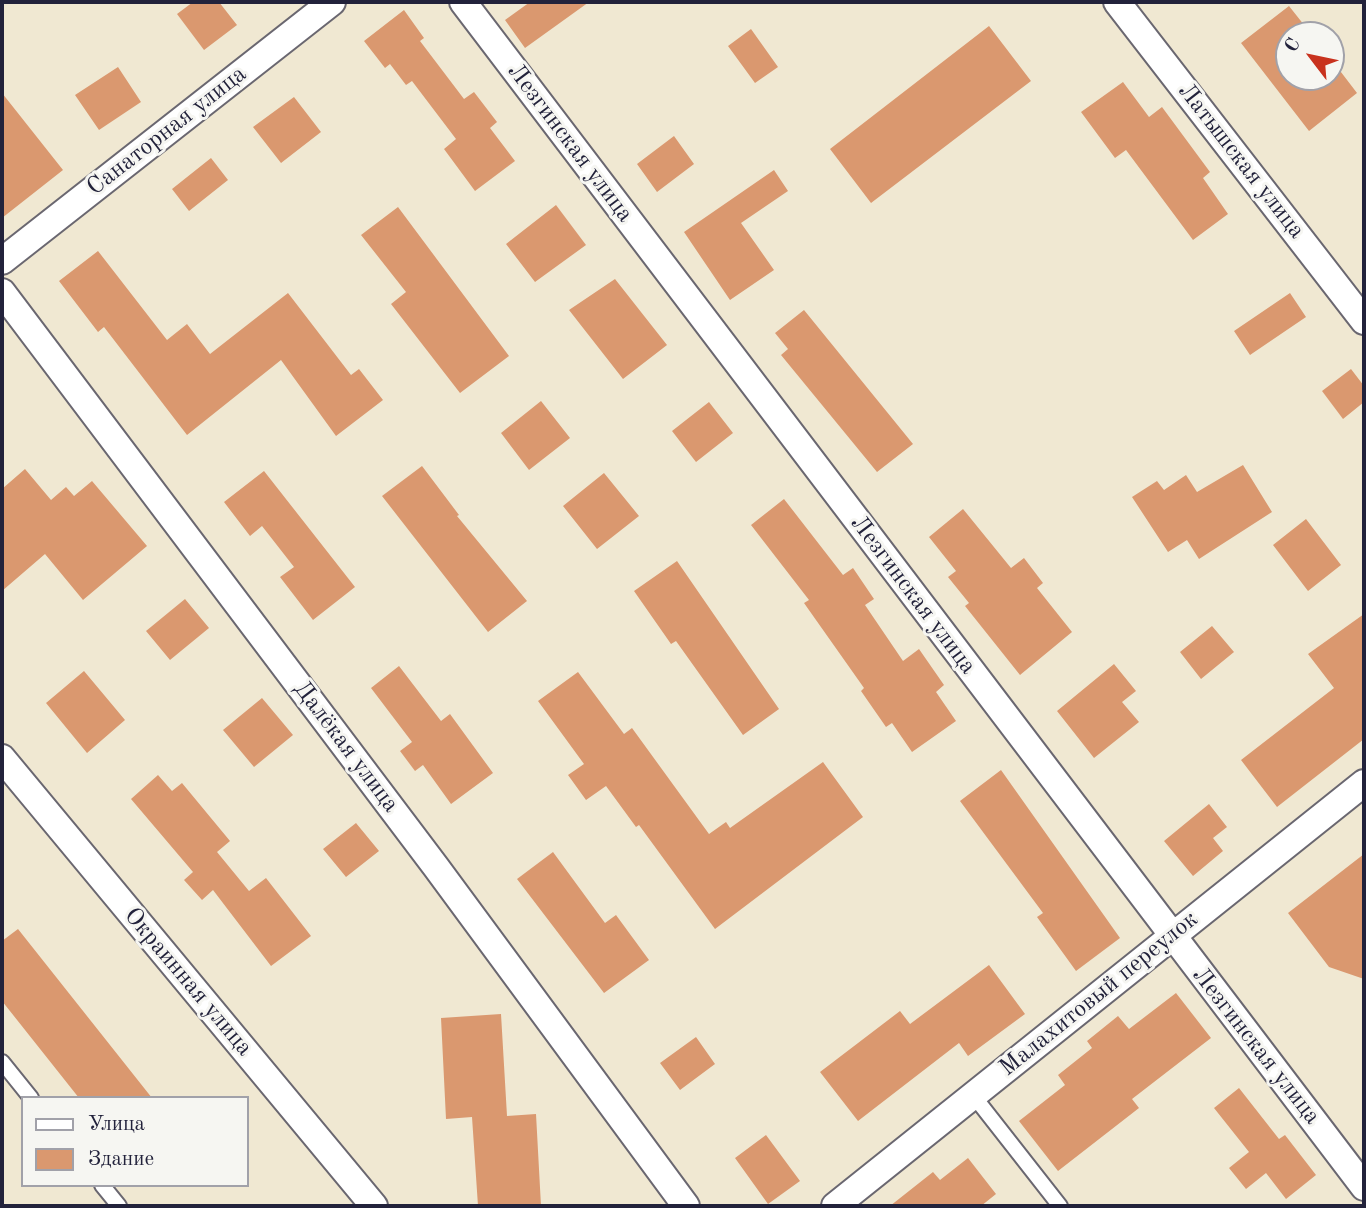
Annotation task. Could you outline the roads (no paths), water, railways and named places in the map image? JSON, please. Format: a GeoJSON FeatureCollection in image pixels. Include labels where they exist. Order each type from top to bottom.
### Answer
{"type":"FeatureCollection","features":[{"type":"Feature","properties":{"kind":"street","name":"Санаторная улица"},"geometry":{"type":"LineString","coordinates":[[2,261],[332,2]]}},
{"type":"Feature","properties":{"kind":"street","name":"Лезгинская улица"},"geometry":{"type":"LineString","coordinates":[[463,2],[1364,1187]]}},
{"type":"Feature","properties":{"kind":"street","name":"Латышская улица"},"geometry":{"type":"LineString","coordinates":[[1117,2],[1364,321]]}},
{"type":"Feature","properties":{"kind":"street","name":"Далёкая улица"},"geometry":{"type":"LineString","coordinates":[[2,292],[436,867],[685,1206]]}},
{"type":"Feature","properties":{"kind":"street","name":"Окраинная улица"},"geometry":{"type":"LineString","coordinates":[[2,758],[374,1206]]}},
{"type":"Feature","properties":{"kind":"street","name":"Малахитовый переулок"},"geometry":{"type":"LineString","coordinates":[[835,1206],[1364,783]]}},
{"type":"Feature","properties":{"kind":"lane"},"geometry":{"type":"LineString","coordinates":[[2,1062],[29,1096]]}},
{"type":"Feature","properties":{"kind":"lane"},"geometry":{"type":"LineString","coordinates":[[973,1096],[1060,1206]]}},
{"type":"Feature","properties":{"kind":"lane"},"geometry":{"type":"LineString","coordinates":[[104,1187],[119,1206]]}}]}
